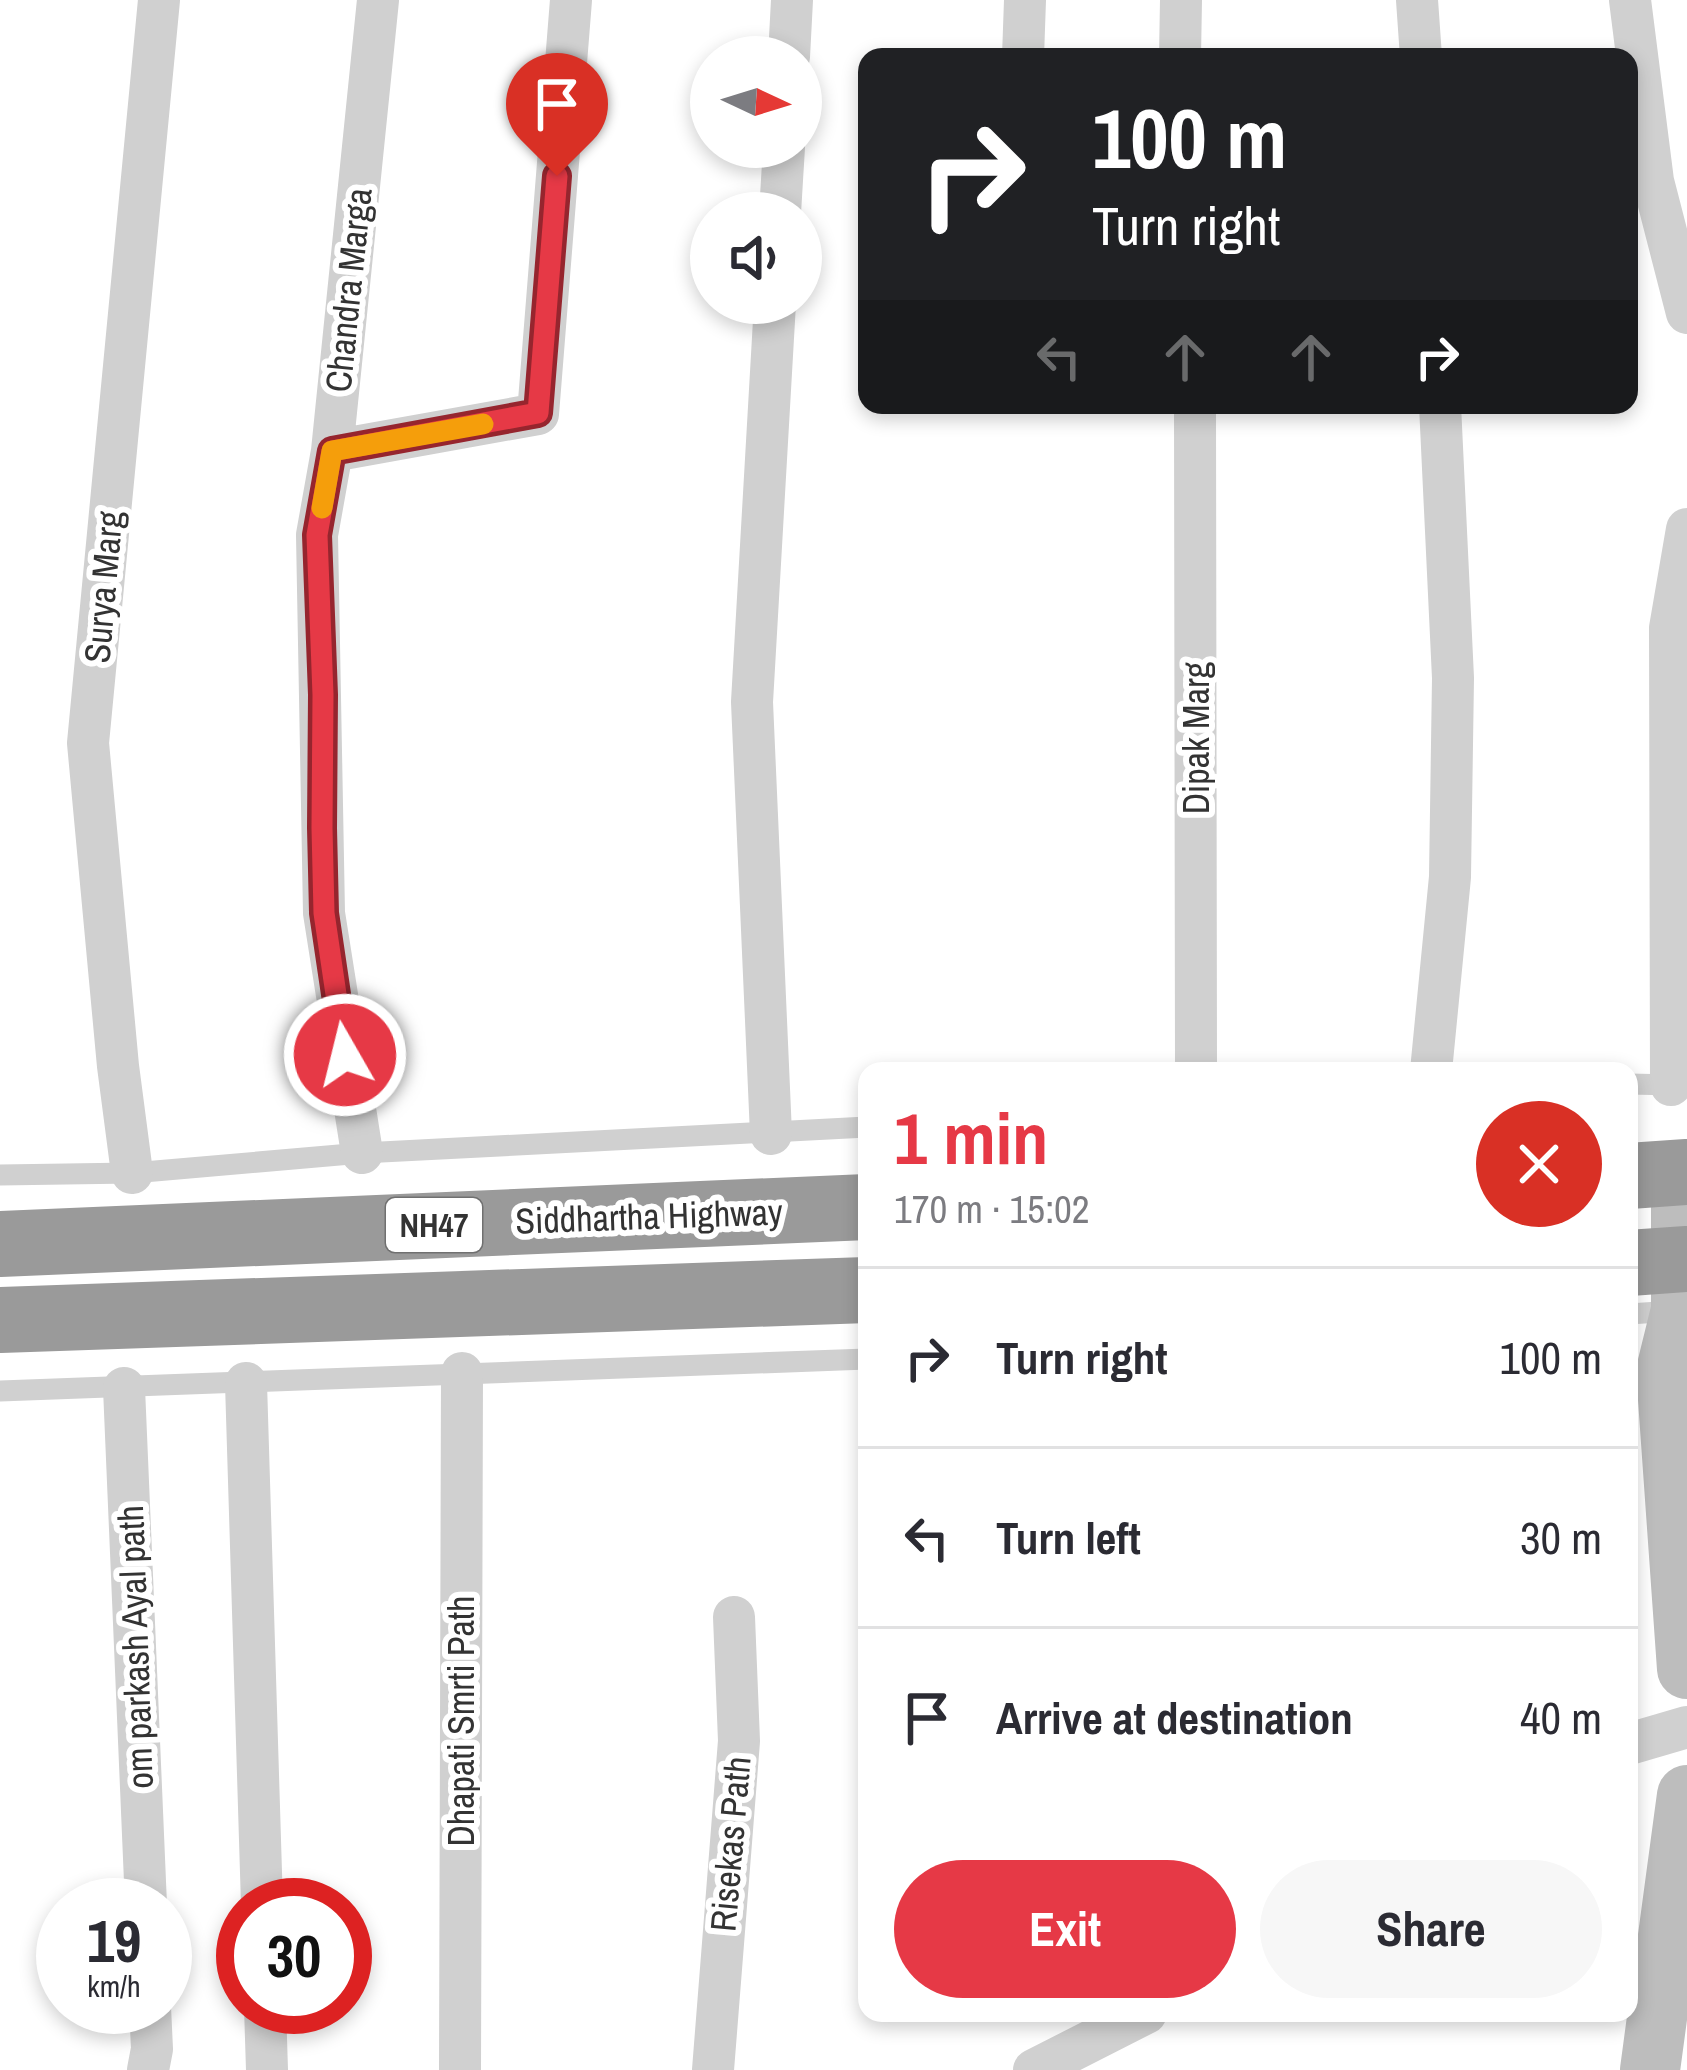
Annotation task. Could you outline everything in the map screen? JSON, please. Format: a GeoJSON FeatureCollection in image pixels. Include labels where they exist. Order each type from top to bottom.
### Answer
{"type":"FeatureCollection","features":[{"type":"Feature","properties":{"kind":"highway","name":"Siddhartha Highway"},"geometry":{"type":"LineString","coordinates":[[0,1244],[858,1208]]}},
{"type":"Feature","properties":{"kind":"highway","name":"NH47"},"geometry":{"type":"LineString","coordinates":[[0,1320],[858,1290]]}},
{"type":"Feature","properties":{"kind":"street","name":"Surya Marg"},"geometry":{"type":"LineString","coordinates":[[132,1173],[88,742],[159,0]]}},
{"type":"Feature","properties":{"kind":"street","name":"Chandra Marga"},"geometry":{"type":"LineString","coordinates":[[362,1153],[324,913],[317,535],[332,451],[378,0]]}},
{"type":"Feature","properties":{"kind":"street"},"geometry":{"type":"LineString","coordinates":[[332,451],[538,413],[571,0]]}},
{"type":"Feature","properties":{"kind":"street"},"geometry":{"type":"LineString","coordinates":[[790,36],[792,0]]}},
{"type":"Feature","properties":{"kind":"street"},"geometry":{"type":"LineString","coordinates":[[1023,48],[1025,0]]}},
{"type":"Feature","properties":{"kind":"street"},"geometry":{"type":"LineString","coordinates":[[1180,0],[1180,48]]}},
{"type":"Feature","properties":{"kind":"street"},"geometry":{"type":"LineString","coordinates":[[1417,0],[1420,48]]}},
{"type":"Feature","properties":{"kind":"street"},"geometry":{"type":"LineString","coordinates":[[1630,0],[1636,48]]}},
{"type":"Feature","properties":{"kind":"street"},"geometry":{"type":"LineString","coordinates":[[1638,63],[1653,182],[1687,313]]}},
{"type":"Feature","properties":{"kind":"street"},"geometry":{"type":"LineString","coordinates":[[772,1134],[752,702],[774,324]]}},
{"type":"Feature","properties":{"kind":"street","name":"Dipak Marg"},"geometry":{"type":"LineString","coordinates":[[1195,414],[1196,1062]]}},
{"type":"Feature","properties":{"kind":"street"},"geometry":{"type":"LineString","coordinates":[[1432,1062],[1450,877],[1453,700],[1440,414]]}},
{"type":"Feature","properties":{"kind":"street"},"geometry":{"type":"LineString","coordinates":[[1662,1084],[1670,628],[1687,529]]}},
{"type":"Feature","properties":{"kind":"street"},"geometry":{"type":"LineString","coordinates":[[1666,1174],[1666,1370],[1687,1669]]}},
{"type":"Feature","properties":{"kind":"street","name":"Dhapati Smrti Path"},"geometry":{"type":"LineString","coordinates":[[460,2070],[463,1372]]}},
{"type":"Feature","properties":{"kind":"street"},"geometry":{"type":"LineString","coordinates":[[246,1383],[261,1878]]}},
{"type":"Feature","properties":{"kind":"street","name":"om parkash Ayal path"},"geometry":{"type":"LineString","coordinates":[[124,1388],[145,1878]]}},
{"type":"Feature","properties":{"kind":"street","name":"Risekas Path"},"geometry":{"type":"LineString","coordinates":[[713,2070],[739,1741],[734,1617]]}},
{"type":"Feature","properties":{"kind":"street"},"geometry":{"type":"LineString","coordinates":[[1638,1741],[1687,1727]]}},
{"type":"Feature","properties":{"kind":"street"},"geometry":{"type":"LineString","coordinates":[[1650,2070],[1687,1795]]}},
{"type":"Feature","properties":{"kind":"street"},"geometry":{"type":"LineString","coordinates":[[1034,2070],[1128,2022]]}},
{"type":"Feature","properties":{"kind":"street"},"geometry":{"type":"LineString","coordinates":[[148,2070],[151,2034]]}},
{"type":"Feature","properties":{"kind":"street"},"geometry":{"type":"LineString","coordinates":[[266,2034],[267,2070]]}},
{"type":"Feature","properties":{"kind":"lane"},"geometry":{"type":"LineString","coordinates":[[0,1175],[132,1173],[362,1153],[858,1128]]}},
{"type":"Feature","properties":{"kind":"lane"},"geometry":{"type":"LineString","coordinates":[[0,1391],[858,1359]]}},
{"type":"Feature","properties":{"kind":"slow traffic"},"geometry":{"type":"LineString","coordinates":[[322,508],[332,451],[483,424]]}},
{"type":"Feature","properties":{"kind":"route"},"geometry":{"type":"LineString","coordinates":[[345,1055],[324,913],[321,785],[317,535],[332,451],[538,413],[557,176]]}}]}
